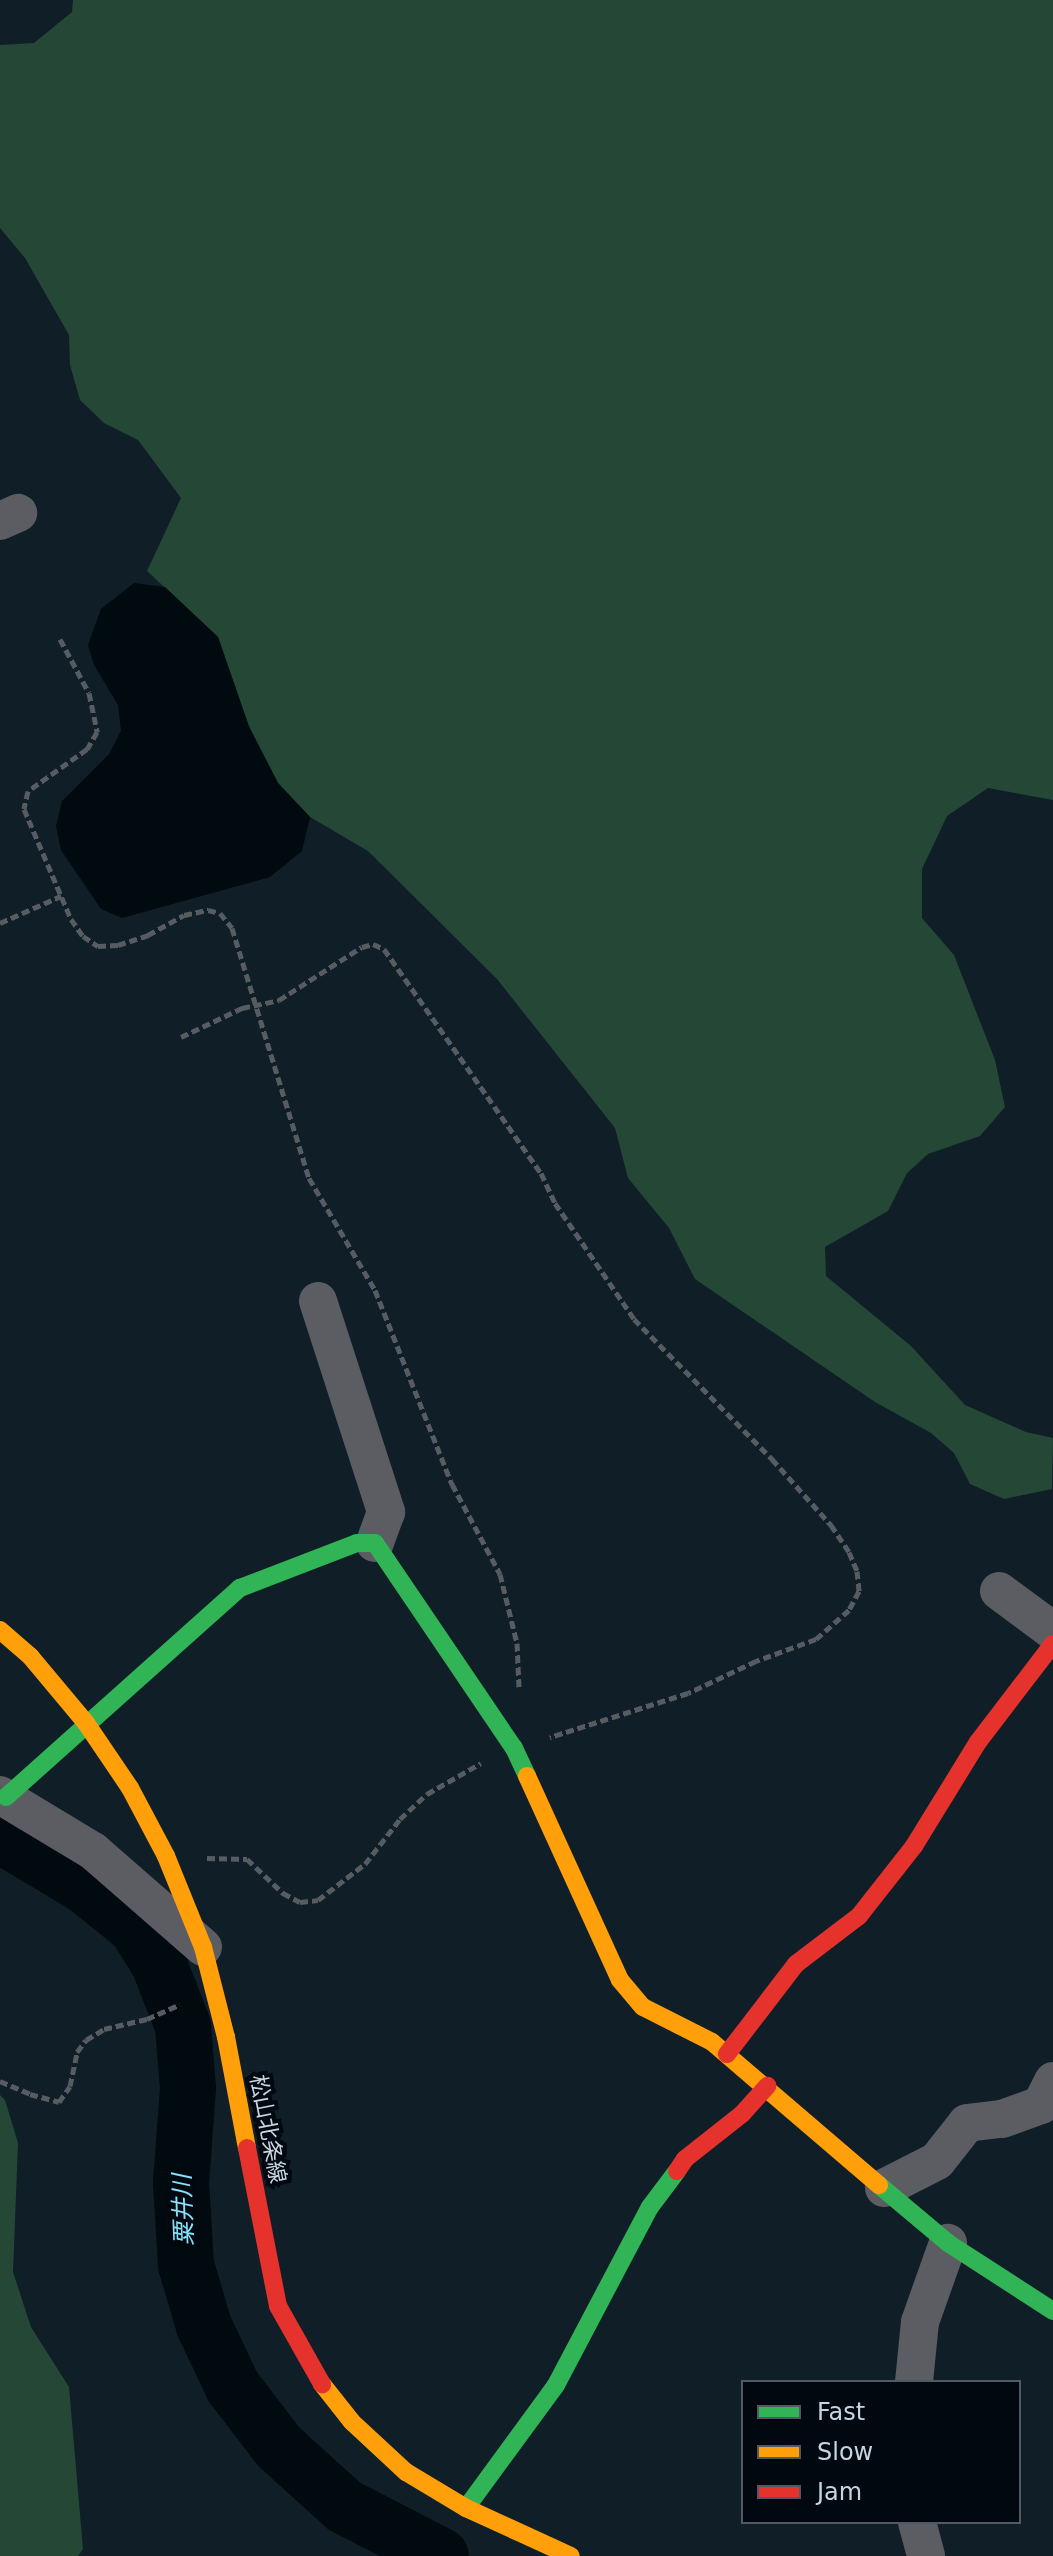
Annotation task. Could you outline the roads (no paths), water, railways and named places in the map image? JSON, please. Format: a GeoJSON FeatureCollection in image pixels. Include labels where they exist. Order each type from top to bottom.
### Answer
{"type":"FeatureCollection","features":[{"type":"Feature","properties":{"kind":"street"},"geometry":{"type":"LineString","coordinates":[[318,1301],[386,1512],[375,1543]]}},
{"type":"Feature","properties":{"kind":"street"},"geometry":{"type":"LineString","coordinates":[[203,1947],[93,1851],[3,1796],[240,1588],[357,1543],[375,1543]]}},
{"type":"Feature","properties":{"kind":"street"},"geometry":{"type":"LineString","coordinates":[[375,1543],[514,1748],[620,1980],[643,2007],[712,2042],[948,2243],[1053,2311]]}},
{"type":"Feature","properties":{"kind":"street"},"geometry":{"type":"LineString","coordinates":[[999,1591],[1053,1631]]}},
{"type":"Feature","properties":{"kind":"street","name":"松山北条線"},"geometry":{"type":"LineString","coordinates":[[0,1630],[30,1656],[86,1723],[130,1788],[166,1856],[203,1947],[226,2037],[278,2306],[312,2371],[352,2422],[406,2472],[466,2508],[571,2556]]}},
{"type":"Feature","properties":{"kind":"street"},"geometry":{"type":"LineString","coordinates":[[727,2054],[796,1964],[859,1916],[914,1846],[978,1742],[1053,1644]]}},
{"type":"Feature","properties":{"kind":"street"},"geometry":{"type":"LineString","coordinates":[[884,2188],[937,2161],[967,2123],[1002,2119],[1041,2105],[1053,2081]]}},
{"type":"Feature","properties":{"kind":"street"},"geometry":{"type":"LineString","coordinates":[[466,2508],[556,2385],[650,2207],[685,2159],[742,2114],[767,2086]]}},
{"type":"Feature","properties":{"kind":"street"},"geometry":{"type":"LineString","coordinates":[[914,2380],[920,2322],[948,2243]]}},
{"type":"Feature","properties":{"kind":"street"},"geometry":{"type":"LineString","coordinates":[[918,2524],[926,2556]]}},
{"type":"Feature","properties":{"kind":"waterway","name":"粟井川"},"geometry":{"type":"LineString","coordinates":[[0,1835],[84,1885],[136,1927],[159,1964],[183,2026],[188,2088],[181,2183],[186,2265],[204,2326],[233,2387],[279,2447],[344,2506],[441,2556]]}}]}
